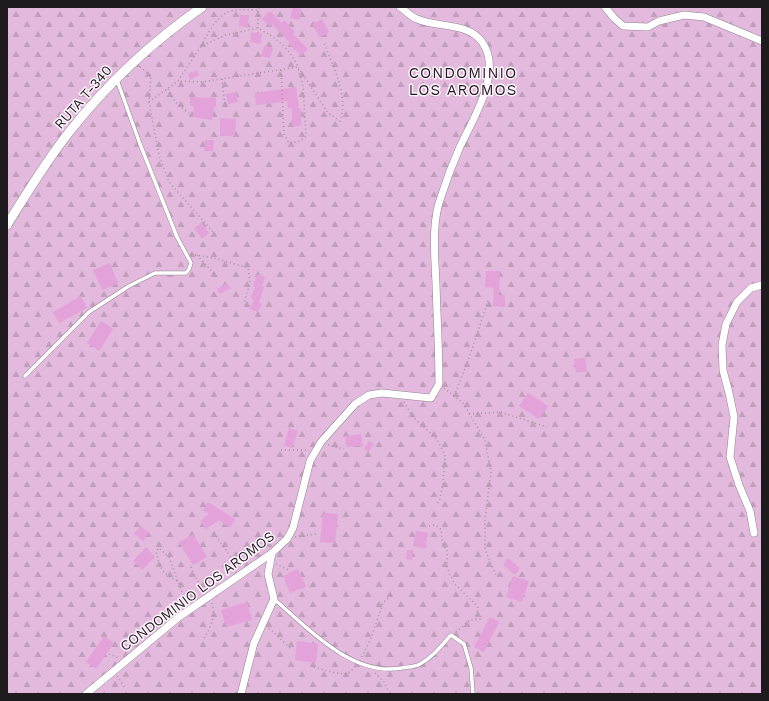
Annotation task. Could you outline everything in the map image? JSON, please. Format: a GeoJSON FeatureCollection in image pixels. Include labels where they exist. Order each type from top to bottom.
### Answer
{"type":"FeatureCollection","features":[{"type":"Feature","properties":{"kind":"street","name":"RUTA T-340"},"geometry":{"type":"LineString","coordinates":[[7,225],[42,170],[84,113],[134,62],[170,31],[202,7]]}},
{"type":"Feature","properties":{"kind":"street"},"geometry":{"type":"LineString","coordinates":[[400,7],[416,19],[432,24],[460,28],[471,33],[481,40],[486,50],[489,64],[488,82],[478,109],[459,149],[440,200],[434,235],[439,384]]}},
{"type":"Feature","properties":{"kind":"street"},"geometry":{"type":"LineString","coordinates":[[605,7],[623,26],[648,28],[659,21],[684,15],[704,17],[762,41]]}},
{"type":"Feature","properties":{"kind":"street"},"geometry":{"type":"LineString","coordinates":[[754,533],[750,511],[739,485],[730,457],[734,417],[723,370],[722,345],[726,324],[737,302],[751,288],[762,285]]}},
{"type":"Feature","properties":{"kind":"street","name":"CONDOMINIO LOS AROMOS"},"geometry":{"type":"LineString","coordinates":[[86,694],[189,610],[272,553],[287,538],[293,528],[310,461],[321,442],[355,404],[369,395],[382,393],[431,398],[439,384]]}},
{"type":"Feature","properties":{"kind":"street"},"geometry":{"type":"LineString","coordinates":[[242,694],[254,643],[274,599],[268,574],[272,553]]}},
{"type":"Feature","properties":{"kind":"lane"},"geometry":{"type":"LineString","coordinates":[[25,376],[89,312],[129,286],[155,273],[186,273],[191,263],[177,237],[140,144],[117,78]]}},
{"type":"Feature","properties":{"kind":"lane"},"geometry":{"type":"LineString","coordinates":[[274,599],[336,652],[366,666],[393,670],[418,665],[436,653],[451,635],[464,644],[471,668],[474,694]]}},
{"type":"Feature","properties":{"kind":"path"},"geometry":{"type":"LineString","coordinates":[[258,28],[258,10],[260,7]]}},
{"type":"Feature","properties":{"kind":"path"},"geometry":{"type":"LineString","coordinates":[[149,102],[178,81],[213,25],[227,12],[239,10],[258,10]]}},
{"type":"Feature","properties":{"kind":"path"},"geometry":{"type":"LineString","coordinates":[[201,46],[226,35],[258,28],[276,38],[291,54],[328,113],[340,121],[343,112],[343,101],[340,85],[324,43]]}},
{"type":"Feature","properties":{"kind":"path"},"geometry":{"type":"LineString","coordinates":[[134,62],[151,76],[149,102],[159,155],[169,182],[214,233]]}},
{"type":"Feature","properties":{"kind":"path"},"geometry":{"type":"LineString","coordinates":[[281,70],[284,134],[289,143],[301,141],[306,136],[303,86],[298,67]]}},
{"type":"Feature","properties":{"kind":"path"},"geometry":{"type":"LineString","coordinates":[[178,81],[201,82],[298,67]]}},
{"type":"Feature","properties":{"kind":"path"},"geometry":{"type":"LineString","coordinates":[[222,79],[225,107]]}},
{"type":"Feature","properties":{"kind":"path"},"geometry":{"type":"LineString","coordinates":[[168,89],[171,98],[189,113]]}},
{"type":"Feature","properties":{"kind":"path"},"geometry":{"type":"LineString","coordinates":[[185,253],[218,259],[248,268],[250,282],[244,304]]}},
{"type":"Feature","properties":{"kind":"path"},"geometry":{"type":"LineString","coordinates":[[197,255],[218,278]]}},
{"type":"Feature","properties":{"kind":"path"},"geometry":{"type":"LineString","coordinates":[[454,396],[469,358],[488,301]]}},
{"type":"Feature","properties":{"kind":"path"},"geometry":{"type":"LineString","coordinates":[[439,384],[463,403],[485,440],[491,472],[485,520],[486,550],[497,577]]}},
{"type":"Feature","properties":{"kind":"path"},"geometry":{"type":"LineString","coordinates":[[400,395],[412,416],[438,439],[445,456],[443,483],[440,499],[436,505]]}},
{"type":"Feature","properties":{"kind":"path"},"geometry":{"type":"LineString","coordinates":[[469,414],[500,412],[547,427]]}},
{"type":"Feature","properties":{"kind":"path"},"geometry":{"type":"LineString","coordinates":[[321,442],[344,449]]}},
{"type":"Feature","properties":{"kind":"path"},"geometry":{"type":"LineString","coordinates":[[281,450],[316,450]]}},
{"type":"Feature","properties":{"kind":"path"},"geometry":{"type":"LineString","coordinates":[[429,526],[435,525],[440,529],[442,542],[447,551],[447,568],[454,583],[478,607],[476,619]]}},
{"type":"Feature","properties":{"kind":"path"},"geometry":{"type":"LineString","coordinates":[[214,533],[243,573]]}},
{"type":"Feature","properties":{"kind":"path"},"geometry":{"type":"LineString","coordinates":[[287,538],[317,534]]}},
{"type":"Feature","properties":{"kind":"path"},"geometry":{"type":"LineString","coordinates":[[177,581],[164,573],[160,566],[156,552],[159,548],[169,557],[189,610]]}},
{"type":"Feature","properties":{"kind":"path"},"geometry":{"type":"LineString","coordinates":[[270,562],[289,570]]}},
{"type":"Feature","properties":{"kind":"path"},"geometry":{"type":"LineString","coordinates":[[191,567],[214,608],[212,626],[204,638]]}},
{"type":"Feature","properties":{"kind":"path"},"geometry":{"type":"LineString","coordinates":[[314,667],[336,673],[347,674],[359,662],[371,638],[383,603],[392,595]]}},
{"type":"Feature","properties":{"kind":"path"},"geometry":{"type":"LineString","coordinates":[[451,635],[470,620],[483,619]]}},
{"type":"Feature","properties":{"kind":"path"},"geometry":{"type":"LineString","coordinates":[[264,622],[291,649]]}},
{"type":"Feature","properties":{"kind":"path"},"geometry":{"type":"LineString","coordinates":[[109,654],[126,661]]}},
{"type":"Feature","properties":{"kind":"path"},"geometry":{"type":"LineString","coordinates":[[366,666],[384,682],[388,691]]}},
{"type":"Feature","properties":{"kind":"path"},"geometry":{"type":"LineString","coordinates":[[114,671],[124,688]]}},
{"type":"Feature","properties":{"kind":"green space"},"geometry":{"type":"Polygon","coordinates":[[[7,7],[762,7],[762,694],[7,694],[7,7]]]}},
{"type":"Feature","properties":{"kind":"building"},"geometry":{"type":"Polygon","coordinates":[[[293,7],[302,9],[299,20],[290,18],[293,7]]]}},
{"type":"Feature","properties":{"kind":"building"},"geometry":{"type":"Polygon","coordinates":[[[270,11],[282,23],[284,20],[295,32],[293,34],[308,49],[301,56],[272,24],[270,26],[262,19],[270,11]]]}},
{"type":"Feature","properties":{"kind":"building"},"geometry":{"type":"Polygon","coordinates":[[[240,15],[249,15],[248,27],[239,26],[240,15]]]}},
{"type":"Feature","properties":{"kind":"building"},"geometry":{"type":"Polygon","coordinates":[[[322,19],[329,32],[320,38],[312,24],[322,19]]]}},
{"type":"Feature","properties":{"kind":"building"},"geometry":{"type":"Polygon","coordinates":[[[251,32],[262,34],[260,44],[250,42],[251,32]]]}},
{"type":"Feature","properties":{"kind":"building"},"geometry":{"type":"Polygon","coordinates":[[[265,45],[273,48],[270,58],[261,56],[265,45]]]}},
{"type":"Feature","properties":{"kind":"building"},"geometry":{"type":"Polygon","coordinates":[[[197,70],[199,75],[190,80],[188,74],[197,70]]]}},
{"type":"Feature","properties":{"kind":"building"},"geometry":{"type":"Polygon","coordinates":[[[296,87],[299,109],[301,109],[301,126],[292,126],[292,108],[288,108],[287,101],[256,105],[255,93],[296,87]]]}},
{"type":"Feature","properties":{"kind":"building"},"geometry":{"type":"Polygon","coordinates":[[[236,92],[238,102],[228,104],[226,94],[236,92]]]}},
{"type":"Feature","properties":{"kind":"building"},"geometry":{"type":"Polygon","coordinates":[[[190,97],[216,98],[216,107],[214,106],[212,120],[193,117],[194,106],[190,106],[190,97]]]}},
{"type":"Feature","properties":{"kind":"building"},"geometry":{"type":"Polygon","coordinates":[[[220,118],[236,119],[235,136],[220,136],[220,118]]]}},
{"type":"Feature","properties":{"kind":"building"},"geometry":{"type":"Polygon","coordinates":[[[205,140],[214,140],[213,151],[204,151],[205,140]]]}},
{"type":"Feature","properties":{"kind":"building"},"geometry":{"type":"Polygon","coordinates":[[[202,223],[209,233],[202,239],[194,228],[202,223]]]}},
{"type":"Feature","properties":{"kind":"building"},"geometry":{"type":"Polygon","coordinates":[[[110,263],[118,283],[102,290],[93,270],[110,263]]]}},
{"type":"Feature","properties":{"kind":"building"},"geometry":{"type":"Polygon","coordinates":[[[486,271],[500,271],[499,295],[505,295],[505,307],[493,306],[494,288],[485,287],[486,271]]]}},
{"type":"Feature","properties":{"kind":"building"},"geometry":{"type":"Polygon","coordinates":[[[257,274],[265,277],[262,286],[264,287],[259,302],[262,304],[258,312],[250,309],[254,300],[251,298],[255,287],[253,287],[257,274]]]}},
{"type":"Feature","properties":{"kind":"building"},"geometry":{"type":"Polygon","coordinates":[[[227,283],[231,288],[220,294],[217,289],[227,283]]]}},
{"type":"Feature","properties":{"kind":"building"},"geometry":{"type":"Polygon","coordinates":[[[81,296],[87,308],[59,323],[53,312],[81,296]]]}},
{"type":"Feature","properties":{"kind":"building"},"geometry":{"type":"Polygon","coordinates":[[[101,321],[113,329],[99,351],[87,343],[101,321]]]}},
{"type":"Feature","properties":{"kind":"building"},"geometry":{"type":"Polygon","coordinates":[[[585,358],[587,371],[576,373],[574,359],[585,358]]]}},
{"type":"Feature","properties":{"kind":"building"},"geometry":{"type":"Polygon","coordinates":[[[528,393],[548,406],[539,419],[519,406],[528,393]]]}},
{"type":"Feature","properties":{"kind":"building"},"geometry":{"type":"Polygon","coordinates":[[[289,428],[298,431],[292,448],[284,445],[289,428]]]}},
{"type":"Feature","properties":{"kind":"building"},"geometry":{"type":"Polygon","coordinates":[[[361,434],[363,448],[359,446],[346,447],[345,436],[361,434]]]}},
{"type":"Feature","properties":{"kind":"building"},"geometry":{"type":"Polygon","coordinates":[[[369,441],[374,444],[368,452],[364,449],[369,441]]]}},
{"type":"Feature","properties":{"kind":"building"},"geometry":{"type":"Polygon","coordinates":[[[208,502],[235,519],[230,528],[219,520],[206,529],[200,521],[209,514],[203,510],[208,502]]]}},
{"type":"Feature","properties":{"kind":"building"},"geometry":{"type":"Polygon","coordinates":[[[323,513],[338,514],[335,543],[320,542],[323,513]]]}},
{"type":"Feature","properties":{"kind":"building"},"geometry":{"type":"Polygon","coordinates":[[[141,526],[149,533],[143,541],[134,534],[141,526]]]}},
{"type":"Feature","properties":{"kind":"building"},"geometry":{"type":"Polygon","coordinates":[[[416,531],[428,533],[425,549],[413,546],[416,531]]]}},
{"type":"Feature","properties":{"kind":"building"},"geometry":{"type":"Polygon","coordinates":[[[193,534],[207,557],[193,565],[179,543],[193,534]]]}},
{"type":"Feature","properties":{"kind":"building"},"geometry":{"type":"Polygon","coordinates":[[[252,545],[255,550],[240,558],[237,553],[252,545]]]}},
{"type":"Feature","properties":{"kind":"building"},"geometry":{"type":"Polygon","coordinates":[[[146,547],[155,557],[142,570],[133,561],[146,547]]]}},
{"type":"Feature","properties":{"kind":"building"},"geometry":{"type":"Polygon","coordinates":[[[407,550],[413,550],[412,560],[406,559],[407,550]]]}},
{"type":"Feature","properties":{"kind":"building"},"geometry":{"type":"Polygon","coordinates":[[[508,558],[520,568],[515,575],[503,565],[508,558]]]}},
{"type":"Feature","properties":{"kind":"building"},"geometry":{"type":"Polygon","coordinates":[[[298,569],[306,587],[290,593],[283,576],[298,569]]]}},
{"type":"Feature","properties":{"kind":"building"},"geometry":{"type":"Polygon","coordinates":[[[513,576],[529,581],[522,602],[506,597],[513,576]]]}},
{"type":"Feature","properties":{"kind":"building"},"geometry":{"type":"Polygon","coordinates":[[[247,602],[252,620],[226,627],[221,610],[247,602]]]}},
{"type":"Feature","properties":{"kind":"building"},"geometry":{"type":"Polygon","coordinates":[[[490,617],[499,622],[484,652],[474,647],[490,617]]]}},
{"type":"Feature","properties":{"kind":"building"},"geometry":{"type":"Polygon","coordinates":[[[104,636],[114,643],[96,669],[86,662],[104,636]]]}},
{"type":"Feature","properties":{"kind":"building"},"geometry":{"type":"Polygon","coordinates":[[[297,641],[318,644],[316,663],[295,660],[297,641]]]}},
{"type":"Feature","properties":{"kind":"district","name":"CONDOMINIO LOS AROMOS"},"geometry":{"type":"Point","coordinates":[463,82]}}]}
